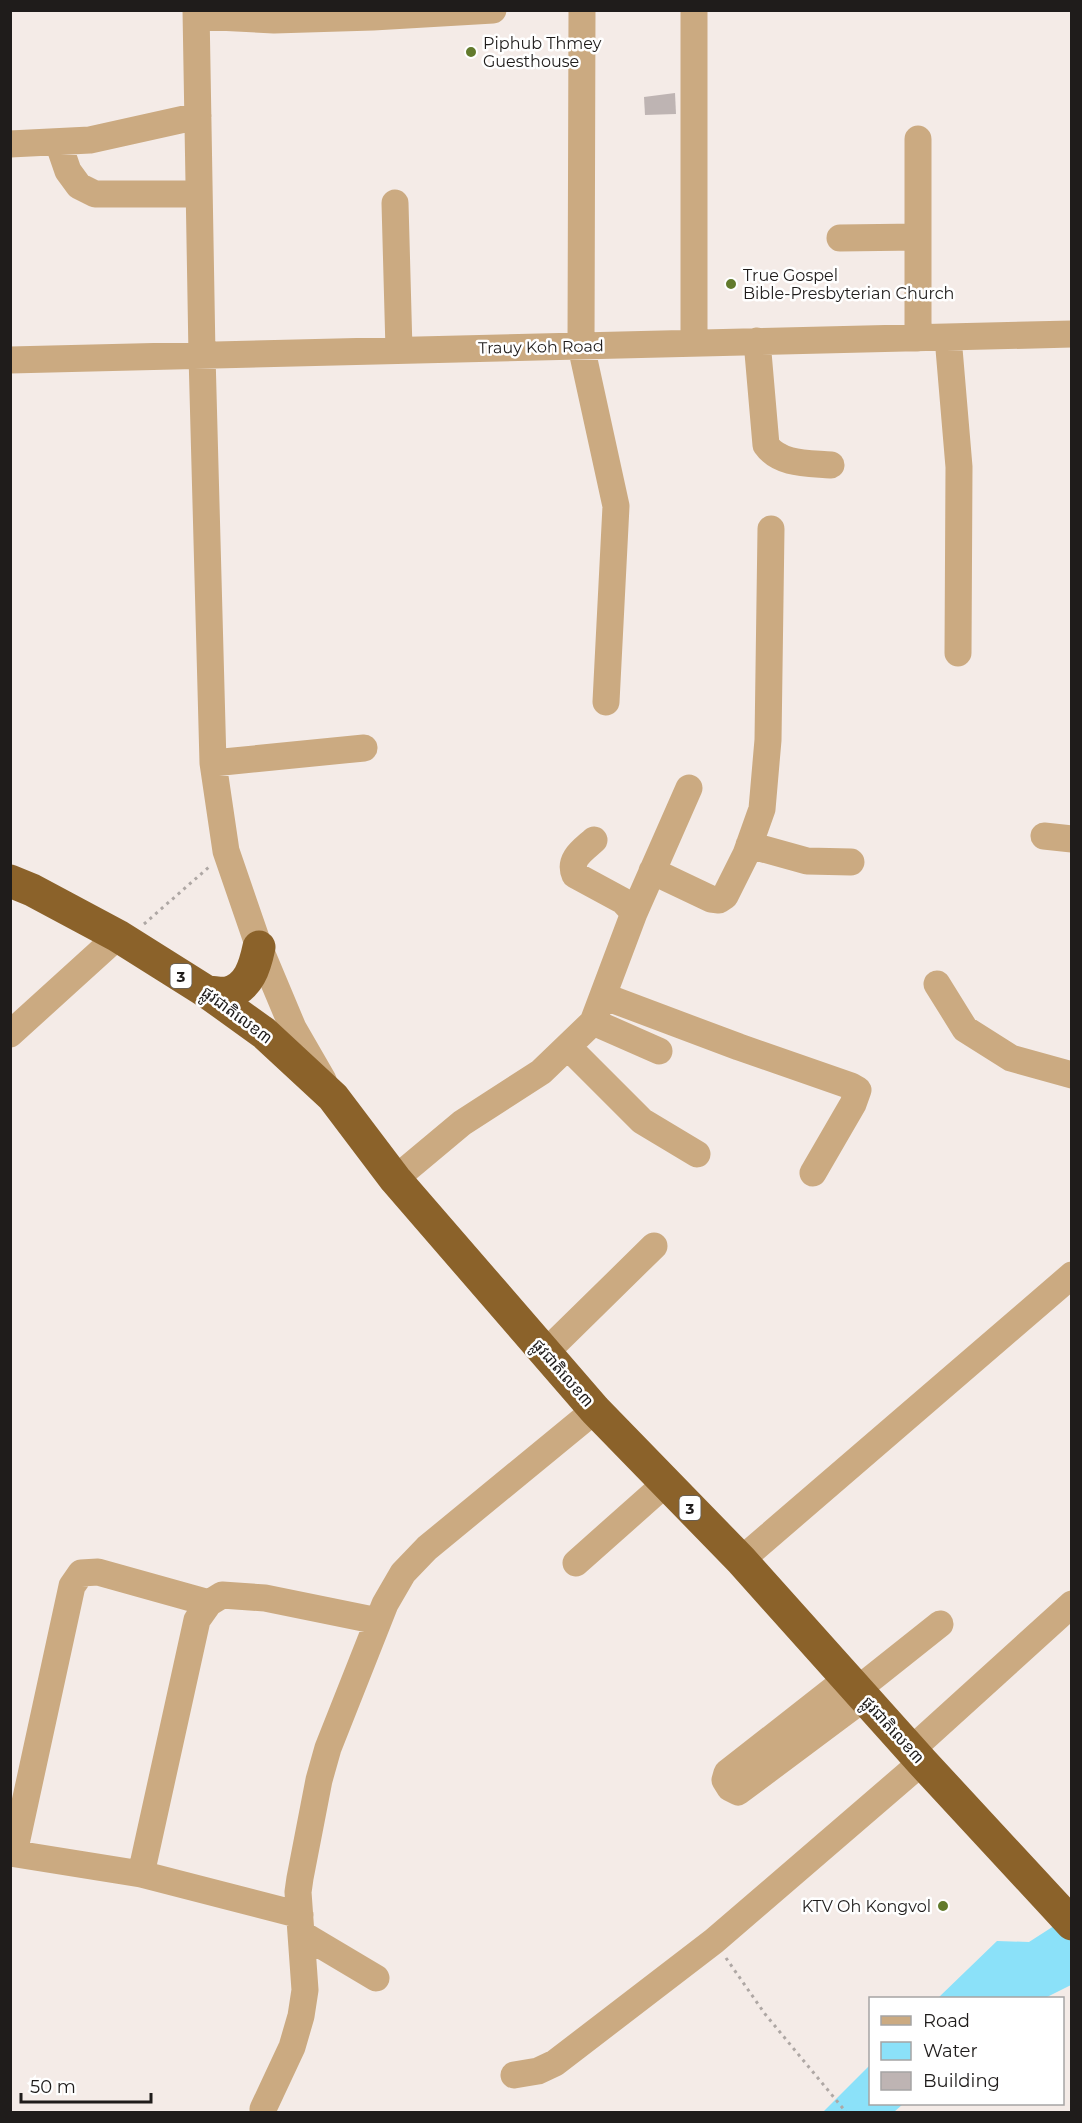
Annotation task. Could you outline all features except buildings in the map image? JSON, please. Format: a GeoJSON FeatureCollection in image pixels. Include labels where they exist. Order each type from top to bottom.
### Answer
{"type":"FeatureCollection","features":[{"type":"Feature","properties":{"kind":"highway","name":"ផ្លូវជាតិលេខ៣"},"geometry":{"type":"LineString","coordinates":[[10,881],[32,890],[121,938],[207,992],[264,1033],[333,1097],[395,1179],[595,1410],[741,1560],[916,1756],[1065,1917]]}},
{"type":"Feature","properties":{"kind":"highway"},"geometry":{"type":"LineString","coordinates":[[207,992],[227,993],[244,984],[255,969],[258,947]]}},
{"type":"Feature","properties":{"kind":"street"},"geometry":{"type":"LineString","coordinates":[[333,1097],[293,1028],[258,947],[226,851],[213,763],[196,13],[285,20],[493,10]]}},
{"type":"Feature","properties":{"kind":"street"},"geometry":{"type":"LineString","coordinates":[[582,10],[581,346],[616,506],[606,702]]}},
{"type":"Feature","properties":{"kind":"street"},"geometry":{"type":"LineString","coordinates":[[694,10],[694,343]]}},
{"type":"Feature","properties":{"kind":"street"},"geometry":{"type":"LineString","coordinates":[[10,144],[90,140],[198,116]]}},
{"type":"Feature","properties":{"kind":"street"},"geometry":{"type":"LineString","coordinates":[[918,139],[918,338]]}},
{"type":"Feature","properties":{"kind":"street"},"geometry":{"type":"LineString","coordinates":[[58,142],[73,179],[79,186],[95,194],[199,194]]}},
{"type":"Feature","properties":{"kind":"street"},"geometry":{"type":"LineString","coordinates":[[395,203],[399,350]]}},
{"type":"Feature","properties":{"kind":"street"},"geometry":{"type":"LineString","coordinates":[[840,237],[918,237]]}},
{"type":"Feature","properties":{"kind":"street","name":"Trauy Koh Road"},"geometry":{"type":"LineString","coordinates":[[10,360],[1071,334]]}},
{"type":"Feature","properties":{"kind":"street"},"geometry":{"type":"LineString","coordinates":[[948,337],[959,467],[958,653]]}},
{"type":"Feature","properties":{"kind":"street"},"geometry":{"type":"LineString","coordinates":[[757,341],[766,445],[772,453],[786,460],[831,465]]}},
{"type":"Feature","properties":{"kind":"street"},"geometry":{"type":"LineString","coordinates":[[652,871],[719,900],[725,896],[749,845],[762,808],[768,740],[771,529]]}},
{"type":"Feature","properties":{"kind":"street"},"geometry":{"type":"LineString","coordinates":[[213,763],[364,748]]}},
{"type":"Feature","properties":{"kind":"street"},"geometry":{"type":"LineString","coordinates":[[395,1179],[462,1123],[541,1072],[593,1022],[634,913],[689,788]]}},
{"type":"Feature","properties":{"kind":"street"},"geometry":{"type":"LineString","coordinates":[[1044,836],[1071,839]]}},
{"type":"Feature","properties":{"kind":"street"},"geometry":{"type":"LineString","coordinates":[[594,840],[575,857],[572,868],[575,875],[623,901],[634,913]]}},
{"type":"Feature","properties":{"kind":"street"},"geometry":{"type":"LineString","coordinates":[[749,845],[807,861],[851,862]]}},
{"type":"Feature","properties":{"kind":"street"},"geometry":{"type":"LineString","coordinates":[[10,1034],[121,938]]}},
{"type":"Feature","properties":{"kind":"street"},"geometry":{"type":"LineString","coordinates":[[937,984],[965,1029],[1011,1058],[1071,1075]]}},
{"type":"Feature","properties":{"kind":"street"},"geometry":{"type":"LineString","coordinates":[[603,996],[858,1090],[853,1104],[813,1173]]}},
{"type":"Feature","properties":{"kind":"street"},"geometry":{"type":"LineString","coordinates":[[593,1022],[660,1051]]}},
{"type":"Feature","properties":{"kind":"street"},"geometry":{"type":"LineString","coordinates":[[568,1047],[642,1121],[698,1154]]}},
{"type":"Feature","properties":{"kind":"street"},"geometry":{"type":"LineString","coordinates":[[546,1352],[654,1246]]}},
{"type":"Feature","properties":{"kind":"street"},"geometry":{"type":"LineString","coordinates":[[741,1560],[1071,1275]]}},
{"type":"Feature","properties":{"kind":"street"},"geometry":{"type":"LineString","coordinates":[[263,2109],[292,2047],[301,2016],[305,1990],[298,1892],[319,1780],[328,1748],[385,1604],[403,1573],[427,1548],[595,1410]]}},
{"type":"Feature","properties":{"kind":"street"},"geometry":{"type":"LineString","coordinates":[[576,1563],[666,1483]]}},
{"type":"Feature","properties":{"kind":"street"},"geometry":{"type":"LineString","coordinates":[[208,1603],[98,1572],[81,1573],[76,1579],[72,1586],[12,1853],[141,1874],[301,1924],[376,1978]]}},
{"type":"Feature","properties":{"kind":"street"},"geometry":{"type":"LineString","coordinates":[[141,1874],[197,1620],[208,1603],[222,1595],[266,1598],[378,1621]]}},
{"type":"Feature","properties":{"kind":"street"},"geometry":{"type":"LineString","coordinates":[[514,2075],[538,2071],[555,2063],[714,1941],[916,1756],[1071,1604]]}},
{"type":"Feature","properties":{"kind":"street"},"geometry":{"type":"LineString","coordinates":[[856,1689],[940,1624]]}},
{"type":"Feature","properties":{"kind":"path"},"geometry":{"type":"LineString","coordinates":[[121,938],[226,851]]}},
{"type":"Feature","properties":{"kind":"path"},"geometry":{"type":"LineString","coordinates":[[714,1941],[765,2014],[846,2112]]}},
{"type":"Feature","properties":{"kind":"water"},"geometry":{"type":"Polygon","coordinates":[[[1071,1915],[1071,1985],[1047,1997],[939,1997],[997,1941],[1029,1942],[1071,1915]]]}},
{"type":"Feature","properties":{"kind":"water"},"geometry":{"type":"Polygon","coordinates":[[[869,2066],[869,2105],[902,2105],[894,2112],[823,2112],[869,2066]]]}},
{"type":"Feature","properties":{"kind":"place","name":"Piphub Thmey Guesthouse"},"geometry":{"type":"Point","coordinates":[471,52]}},
{"type":"Feature","properties":{"kind":"place","name":"True Gospel Bible-Presbyterian Church"},"geometry":{"type":"Point","coordinates":[731,284]}},
{"type":"Feature","properties":{"kind":"place","name":"KTV Oh Kongvol"},"geometry":{"type":"Point","coordinates":[943,1906]}}]}
